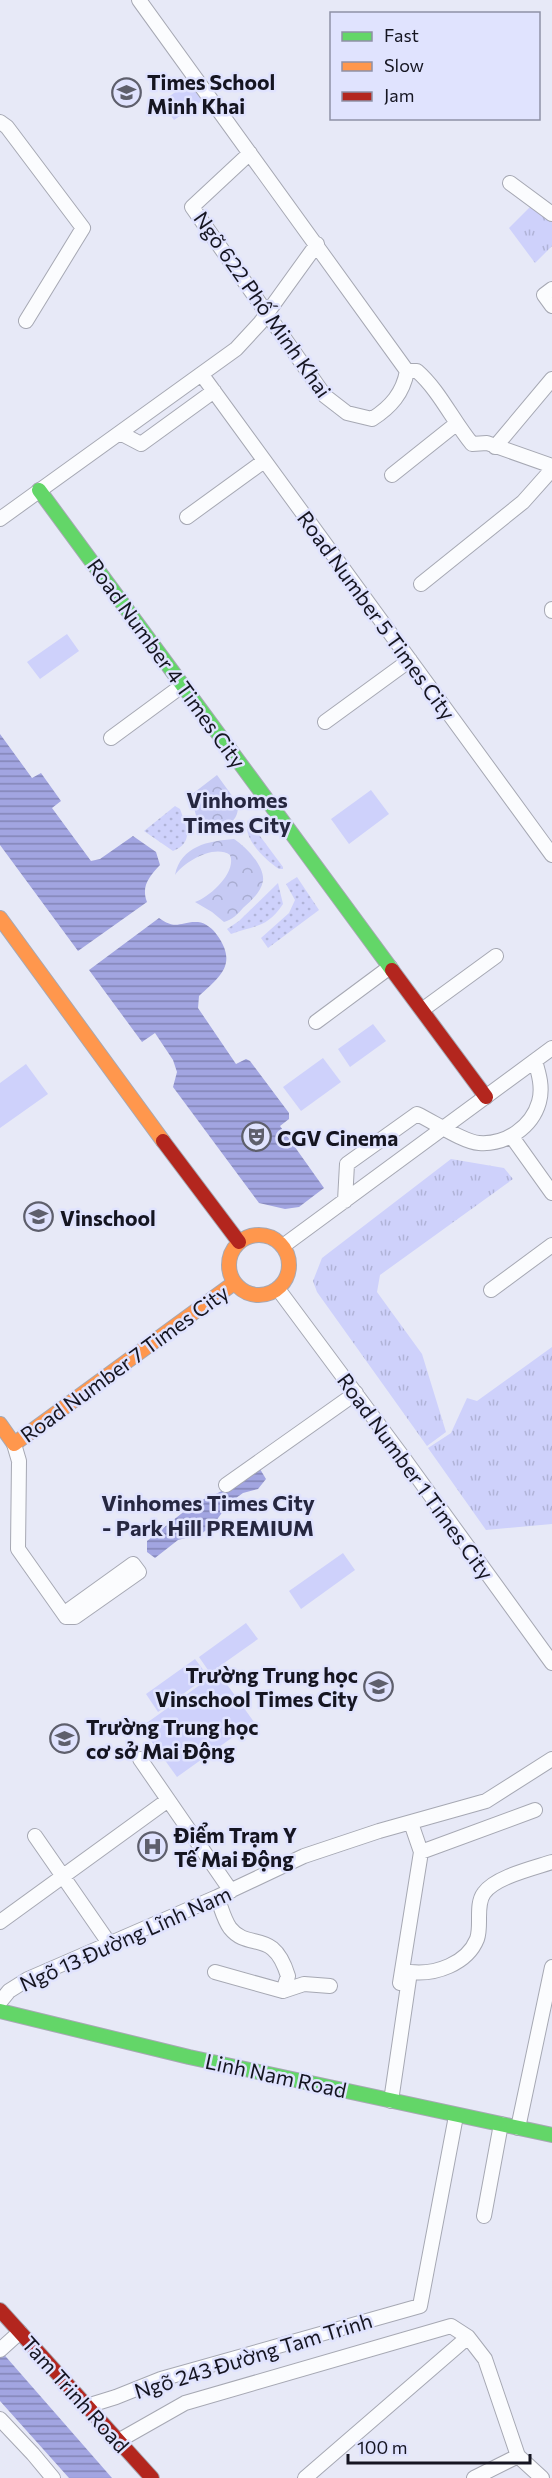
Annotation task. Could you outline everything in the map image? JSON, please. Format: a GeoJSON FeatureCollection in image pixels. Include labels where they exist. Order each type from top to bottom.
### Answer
{"type":"FeatureCollection","features":[{"type":"Feature","properties":{"kind":"street"},"geometry":{"type":"LineString","coordinates":[[139,0],[407,371],[417,371],[426,379],[472,444],[487,443],[552,466],[523,502],[421,584]]}},
{"type":"Feature","properties":{"kind":"street"},"geometry":{"type":"LineString","coordinates":[[0,122],[7,127],[83,228],[26,321]]}},
{"type":"Feature","properties":{"kind":"street","name":"Ngõ 622 Phố Minh Khai"},"geometry":{"type":"LineString","coordinates":[[250,153],[192,207],[326,396],[347,413],[372,419],[389,408],[405,385],[407,371]]}},
{"type":"Feature","properties":{"kind":"street"},"geometry":{"type":"LineString","coordinates":[[510,183],[552,214]]}},
{"type":"Feature","properties":{"kind":"street"},"geometry":{"type":"LineString","coordinates":[[0,519],[202,375],[247,338],[317,244]]}},
{"type":"Feature","properties":{"kind":"street"},"geometry":{"type":"LineString","coordinates":[[552,289],[544,295],[552,306]]}},
{"type":"Feature","properties":{"kind":"street","name":"Road Number 5 Times City"},"geometry":{"type":"LineString","coordinates":[[202,375],[552,855]]}},
{"type":"Feature","properties":{"kind":"street"},"geometry":{"type":"LineString","coordinates":[[495,447],[552,379]]}},
{"type":"Feature","properties":{"kind":"street"},"geometry":{"type":"LineString","coordinates":[[120,433],[141,444],[214,391]]}},
{"type":"Feature","properties":{"kind":"street"},"geometry":{"type":"LineString","coordinates":[[392,475],[456,424]]}},
{"type":"Feature","properties":{"kind":"street"},"geometry":{"type":"LineString","coordinates":[[188,517],[264,461]]}},
{"type":"Feature","properties":{"kind":"street","name":"Road Number 4 Times City"},"geometry":{"type":"LineString","coordinates":[[39,490],[486,1097]]}},
{"type":"Feature","properties":{"kind":"street"},"geometry":{"type":"LineString","coordinates":[[325,722],[410,660]]}},
{"type":"Feature","properties":{"kind":"street"},"geometry":{"type":"LineString","coordinates":[[111,738],[183,685]]}},
{"type":"Feature","properties":{"kind":"street"},"geometry":{"type":"LineString","coordinates":[[0,918],[239,1242]]}},
{"type":"Feature","properties":{"kind":"street"},"geometry":{"type":"LineString","coordinates":[[422,1010],[496,956]]}},
{"type":"Feature","properties":{"kind":"street"},"geometry":{"type":"LineString","coordinates":[[316,1022],[390,967]]}},
{"type":"Feature","properties":{"kind":"street"},"geometry":{"type":"LineString","coordinates":[[283,1246],[552,1048]]}},
{"type":"Feature","properties":{"kind":"street"},"geometry":{"type":"LineString","coordinates":[[345,1201],[347,1164],[417,1113],[445,1127],[460,1138],[479,1143],[498,1142],[512,1137],[531,1120],[539,1101],[541,1080],[535,1061]]}},
{"type":"Feature","properties":{"kind":"street"},"geometry":{"type":"LineString","coordinates":[[512,1137],[552,1193]]}},
{"type":"Feature","properties":{"kind":"street"},"geometry":{"type":"LineString","coordinates":[[258,1234],[276,1239],[283,1246],[289,1257],[290,1269],[286,1280],[278,1289],[267,1295],[254,1295],[243,1291],[234,1282],[229,1272],[229,1260],[239,1242],[258,1234]]}},
{"type":"Feature","properties":{"kind":"street"},"geometry":{"type":"LineString","coordinates":[[491,1290],[552,1245]]}},
{"type":"Feature","properties":{"kind":"street","name":"Road Number 7 Times City"},"geometry":{"type":"LineString","coordinates":[[14,1444],[234,1282]]}},
{"type":"Feature","properties":{"kind":"street","name":"Road Number 1 Times City"},"geometry":{"type":"LineString","coordinates":[[278,1289],[552,1663]]}},
{"type":"Feature","properties":{"kind":"street"},"geometry":{"type":"LineString","coordinates":[[226,1485],[356,1393]]}},
{"type":"Feature","properties":{"kind":"street"},"geometry":{"type":"LineString","coordinates":[[0,1424],[14,1444],[20,1461],[18,1549],[66,1617]]}},
{"type":"Feature","properties":{"kind":"street"},"geometry":{"type":"LineString","coordinates":[[133,1564],[139,1572],[75,1617],[66,1617],[69,1610],[133,1564]]}},
{"type":"Feature","properties":{"kind":"street","name":"Ngõ 13 Đường Lĩnh Nam"},"geometry":{"type":"LineString","coordinates":[[0,2002],[9,1991],[28,1979],[231,1891],[304,1856],[486,1802],[552,1759]]}},
{"type":"Feature","properties":{"kind":"street"},"geometry":{"type":"LineString","coordinates":[[140,1760],[231,1891]]}},
{"type":"Feature","properties":{"kind":"street"},"geometry":{"type":"LineString","coordinates":[[0,1922],[168,1800]]}},
{"type":"Feature","properties":{"kind":"street"},"geometry":{"type":"LineString","coordinates":[[421,1852],[534,1810]]}},
{"type":"Feature","properties":{"kind":"street"},"geometry":{"type":"LineString","coordinates":[[386,2099],[421,1852],[411,1823]]}},
{"type":"Feature","properties":{"kind":"street"},"geometry":{"type":"LineString","coordinates":[[35,1836],[109,1942]]}},
{"type":"Feature","properties":{"kind":"street"},"geometry":{"type":"LineString","coordinates":[[386,2099],[410,1972],[423,1974],[454,1964],[466,1954],[477,1938],[482,1895],[490,1886],[552,1862]]}},
{"type":"Feature","properties":{"kind":"street"},"geometry":{"type":"LineString","coordinates":[[217,1897],[228,1926],[233,1931],[243,1937],[264,1942],[276,1951],[288,1976],[283,1991]]}},
{"type":"Feature","properties":{"kind":"street"},"geometry":{"type":"LineString","coordinates":[[518,2128],[552,1967]]}},
{"type":"Feature","properties":{"kind":"street"},"geometry":{"type":"LineString","coordinates":[[215,1972],[283,1991],[304,1984],[330,1986]]}},
{"type":"Feature","properties":{"kind":"street","name":"Linh Nam Road"},"geometry":{"type":"LineString","coordinates":[[0,2011],[189,2057],[552,2135]]}},
{"type":"Feature","properties":{"kind":"street","name":"Ngõ 243 Đường Tam Trinh"},"geometry":{"type":"LineString","coordinates":[[87,2406],[161,2379],[420,2306],[456,2116]]}},
{"type":"Feature","properties":{"kind":"street"},"geometry":{"type":"LineString","coordinates":[[484,2216],[501,2124]]}},
{"type":"Feature","properties":{"kind":"street","name":"Tam Trinh Road"},"geometry":{"type":"LineString","coordinates":[[0,2310],[152,2478]]}},
{"type":"Feature","properties":{"kind":"street"},"geometry":{"type":"LineString","coordinates":[[118,2441],[185,2403],[451,2326],[468,2337],[485,2359],[518,2456],[542,2478]]}},
{"type":"Feature","properties":{"kind":"street"},"geometry":{"type":"LineString","coordinates":[[4,2346],[20,2332]]}},
{"type":"Feature","properties":{"kind":"street"},"geometry":{"type":"LineString","coordinates":[[305,2478],[468,2337]]}},
{"type":"Feature","properties":{"kind":"street"},"geometry":{"type":"LineString","coordinates":[[0,2419],[53,2478]]}},
{"type":"Feature","properties":{"kind":"street"},"geometry":{"type":"LineString","coordinates":[[474,2478],[518,2456]]}},
{"type":"Feature","properties":{"kind":"green space"},"geometry":{"type":"Polygon","coordinates":[[[190,82],[202,101],[174,120],[161,102],[190,82]]]}},
{"type":"Feature","properties":{"kind":"green space"},"geometry":{"type":"Polygon","coordinates":[[[532,205],[552,221],[552,246],[535,263],[509,228],[532,205]]]}},
{"type":"Feature","properties":{"kind":"green space"},"geometry":{"type":"Polygon","coordinates":[[[67,634],[79,651],[40,679],[27,662],[67,634]]]}},
{"type":"Feature","properties":{"kind":"green space"},"geometry":{"type":"Polygon","coordinates":[[[217,775],[238,804],[238,809],[235,818],[229,824],[210,831],[200,824],[191,795],[217,775]]]}},
{"type":"Feature","properties":{"kind":"green space"},"geometry":{"type":"Polygon","coordinates":[[[371,790],[389,814],[349,844],[331,819],[371,790]]]}},
{"type":"Feature","properties":{"kind":"green space"},"geometry":{"type":"Polygon","coordinates":[[[175,806],[180,809],[187,833],[184,843],[173,851],[144,831],[175,806]]]}},
{"type":"Feature","properties":{"kind":"green space"},"geometry":{"type":"Polygon","coordinates":[[[248,820],[283,869],[273,865],[251,841],[247,827],[248,820]]]}},
{"type":"Feature","properties":{"kind":"green space"},"geometry":{"type":"Polygon","coordinates":[[[234,839],[249,851],[258,863],[263,881],[260,889],[235,917],[224,922],[195,902],[208,895],[221,883],[230,869],[230,855],[223,852],[208,853],[192,860],[175,875],[178,865],[189,851],[215,841],[234,839]]]}},
{"type":"Feature","properties":{"kind":"green space"},"geometry":{"type":"Polygon","coordinates":[[[297,877],[319,910],[268,948],[261,938],[289,913],[295,900],[286,884],[297,877]]]}},
{"type":"Feature","properties":{"kind":"green space"},"geometry":{"type":"Polygon","coordinates":[[[278,883],[283,904],[272,918],[260,925],[231,934],[227,929],[239,921],[278,883]]]}},
{"type":"Feature","properties":{"kind":"green space"},"geometry":{"type":"Polygon","coordinates":[[[373,1024],[386,1041],[350,1067],[338,1049],[373,1024]]]}},
{"type":"Feature","properties":{"kind":"green space"},"geometry":{"type":"Polygon","coordinates":[[[323,1058],[341,1082],[301,1111],[283,1087],[323,1058]]]}},
{"type":"Feature","properties":{"kind":"green space"},"geometry":{"type":"Polygon","coordinates":[[[26,1064],[48,1094],[0,1128],[0,1083],[26,1064]]]}},
{"type":"Feature","properties":{"kind":"green space"},"geometry":{"type":"Polygon","coordinates":[[[451,1159],[504,1168],[513,1179],[380,1275],[377,1292],[422,1354],[446,1432],[427,1446],[317,1292],[313,1281],[322,1258],[451,1159]]]}},
{"type":"Feature","properties":{"kind":"green space"},"geometry":{"type":"Polygon","coordinates":[[[552,1347],[552,1524],[486,1530],[428,1448],[451,1433],[467,1398],[477,1401],[552,1347]]]}},
{"type":"Feature","properties":{"kind":"green space"},"geometry":{"type":"Polygon","coordinates":[[[343,1553],[355,1570],[301,1609],[289,1591],[343,1553]]]}},
{"type":"Feature","properties":{"kind":"green space"},"geometry":{"type":"Polygon","coordinates":[[[246,1623],[258,1639],[210,1673],[199,1657],[246,1623]]]}},
{"type":"Feature","properties":{"kind":"green space"},"geometry":{"type":"Polygon","coordinates":[[[195,1659],[208,1676],[158,1712],[146,1694],[195,1659]]]}},
{"type":"Feature","properties":{"kind":"green space"},"geometry":{"type":"Polygon","coordinates":[[[218,1672],[254,1722],[177,1777],[141,1727],[218,1672]]]}},
{"type":"Feature","properties":{"kind":"shaded area"},"geometry":{"type":"Polygon","coordinates":[[[0,734],[32,778],[41,773],[61,801],[52,808],[91,861],[100,859],[133,836],[156,852],[160,865],[147,882],[145,896],[147,902],[78,951],[0,845],[0,734]]]}},
{"type":"Feature","properties":{"kind":"shaded area"},"geometry":{"type":"Polygon","coordinates":[[[159,918],[175,925],[192,922],[204,924],[217,935],[223,945],[226,954],[224,969],[214,983],[199,996],[198,1008],[236,1064],[246,1059],[250,1061],[289,1113],[289,1119],[280,1126],[324,1188],[299,1207],[285,1209],[259,1203],[173,1087],[177,1072],[173,1060],[155,1033],[142,1042],[89,970],[159,918]]]}},
{"type":"Feature","properties":{"kind":"shaded area"},"geometry":{"type":"Polygon","coordinates":[[[260,1469],[266,1479],[258,1489],[243,1493],[229,1503],[213,1525],[201,1534],[178,1540],[155,1558],[147,1552],[147,1541],[196,1502],[237,1483],[248,1471],[260,1469]]]}},
{"type":"Feature","properties":{"kind":"shaded area"},"geometry":{"type":"Polygon","coordinates":[[[0,2350],[112,2478],[69,2478],[0,2401],[0,2350]]]}},
{"type":"Feature","properties":{"kind":"traffic: fast"},"geometry":{"type":"LineString","coordinates":[[39,490],[392,970]]}},
{"type":"Feature","properties":{"kind":"traffic: fast"},"geometry":{"type":"LineString","coordinates":[[0,2011],[189,2057],[552,2135]]}},
{"type":"Feature","properties":{"kind":"traffic: slow"},"geometry":{"type":"LineString","coordinates":[[0,918],[163,1141]]}},
{"type":"Feature","properties":{"kind":"traffic: slow"},"geometry":{"type":"LineString","coordinates":[[253,1235],[265,1235],[281,1243],[287,1253],[289,1265],[287,1277],[281,1287],[265,1295],[253,1295],[237,1287],[229,1271],[229,1259],[237,1243],[253,1235]]}},
{"type":"Feature","properties":{"kind":"traffic: slow"},"geometry":{"type":"LineString","coordinates":[[0,1424],[14,1444],[234,1283]]}},
{"type":"Feature","properties":{"kind":"traffic: jam"},"geometry":{"type":"LineString","coordinates":[[392,970],[486,1097]]}},
{"type":"Feature","properties":{"kind":"traffic: jam"},"geometry":{"type":"LineString","coordinates":[[163,1141],[239,1242]]}},
{"type":"Feature","properties":{"kind":"traffic: jam"},"geometry":{"type":"LineString","coordinates":[[0,2310],[152,2478]]}},
{"type":"Feature","properties":{"kind":"place","name":"Times School Minh Khai"},"geometry":{"type":"Point","coordinates":[126,93]}},
{"type":"Feature","properties":{"kind":"place","name":"CGV Cinema"},"geometry":{"type":"Point","coordinates":[256,1137]}},
{"type":"Feature","properties":{"kind":"place","name":"Vinschool"},"geometry":{"type":"Point","coordinates":[39,1217]}},
{"type":"Feature","properties":{"kind":"place","name":"Trường Trung học Vinschool Times City"},"geometry":{"type":"Point","coordinates":[379,1686]}},
{"type":"Feature","properties":{"kind":"place","name":"Trường Trung học cơ sở Mai Động"},"geometry":{"type":"Point","coordinates":[65,1738]}},
{"type":"Feature","properties":{"kind":"place","name":"Điểm Trạm Y Tế Mai Động"},"geometry":{"type":"Point","coordinates":[153,1846]}},
{"type":"Feature","properties":{"kind":"district","name":"Vinhomes Times City"},"geometry":{"type":"Point","coordinates":[237,812]}},
{"type":"Feature","properties":{"kind":"district","name":"Vinhomes Times City - Park Hill PREMIUM"},"geometry":{"type":"Point","coordinates":[208,1514]}}]}
